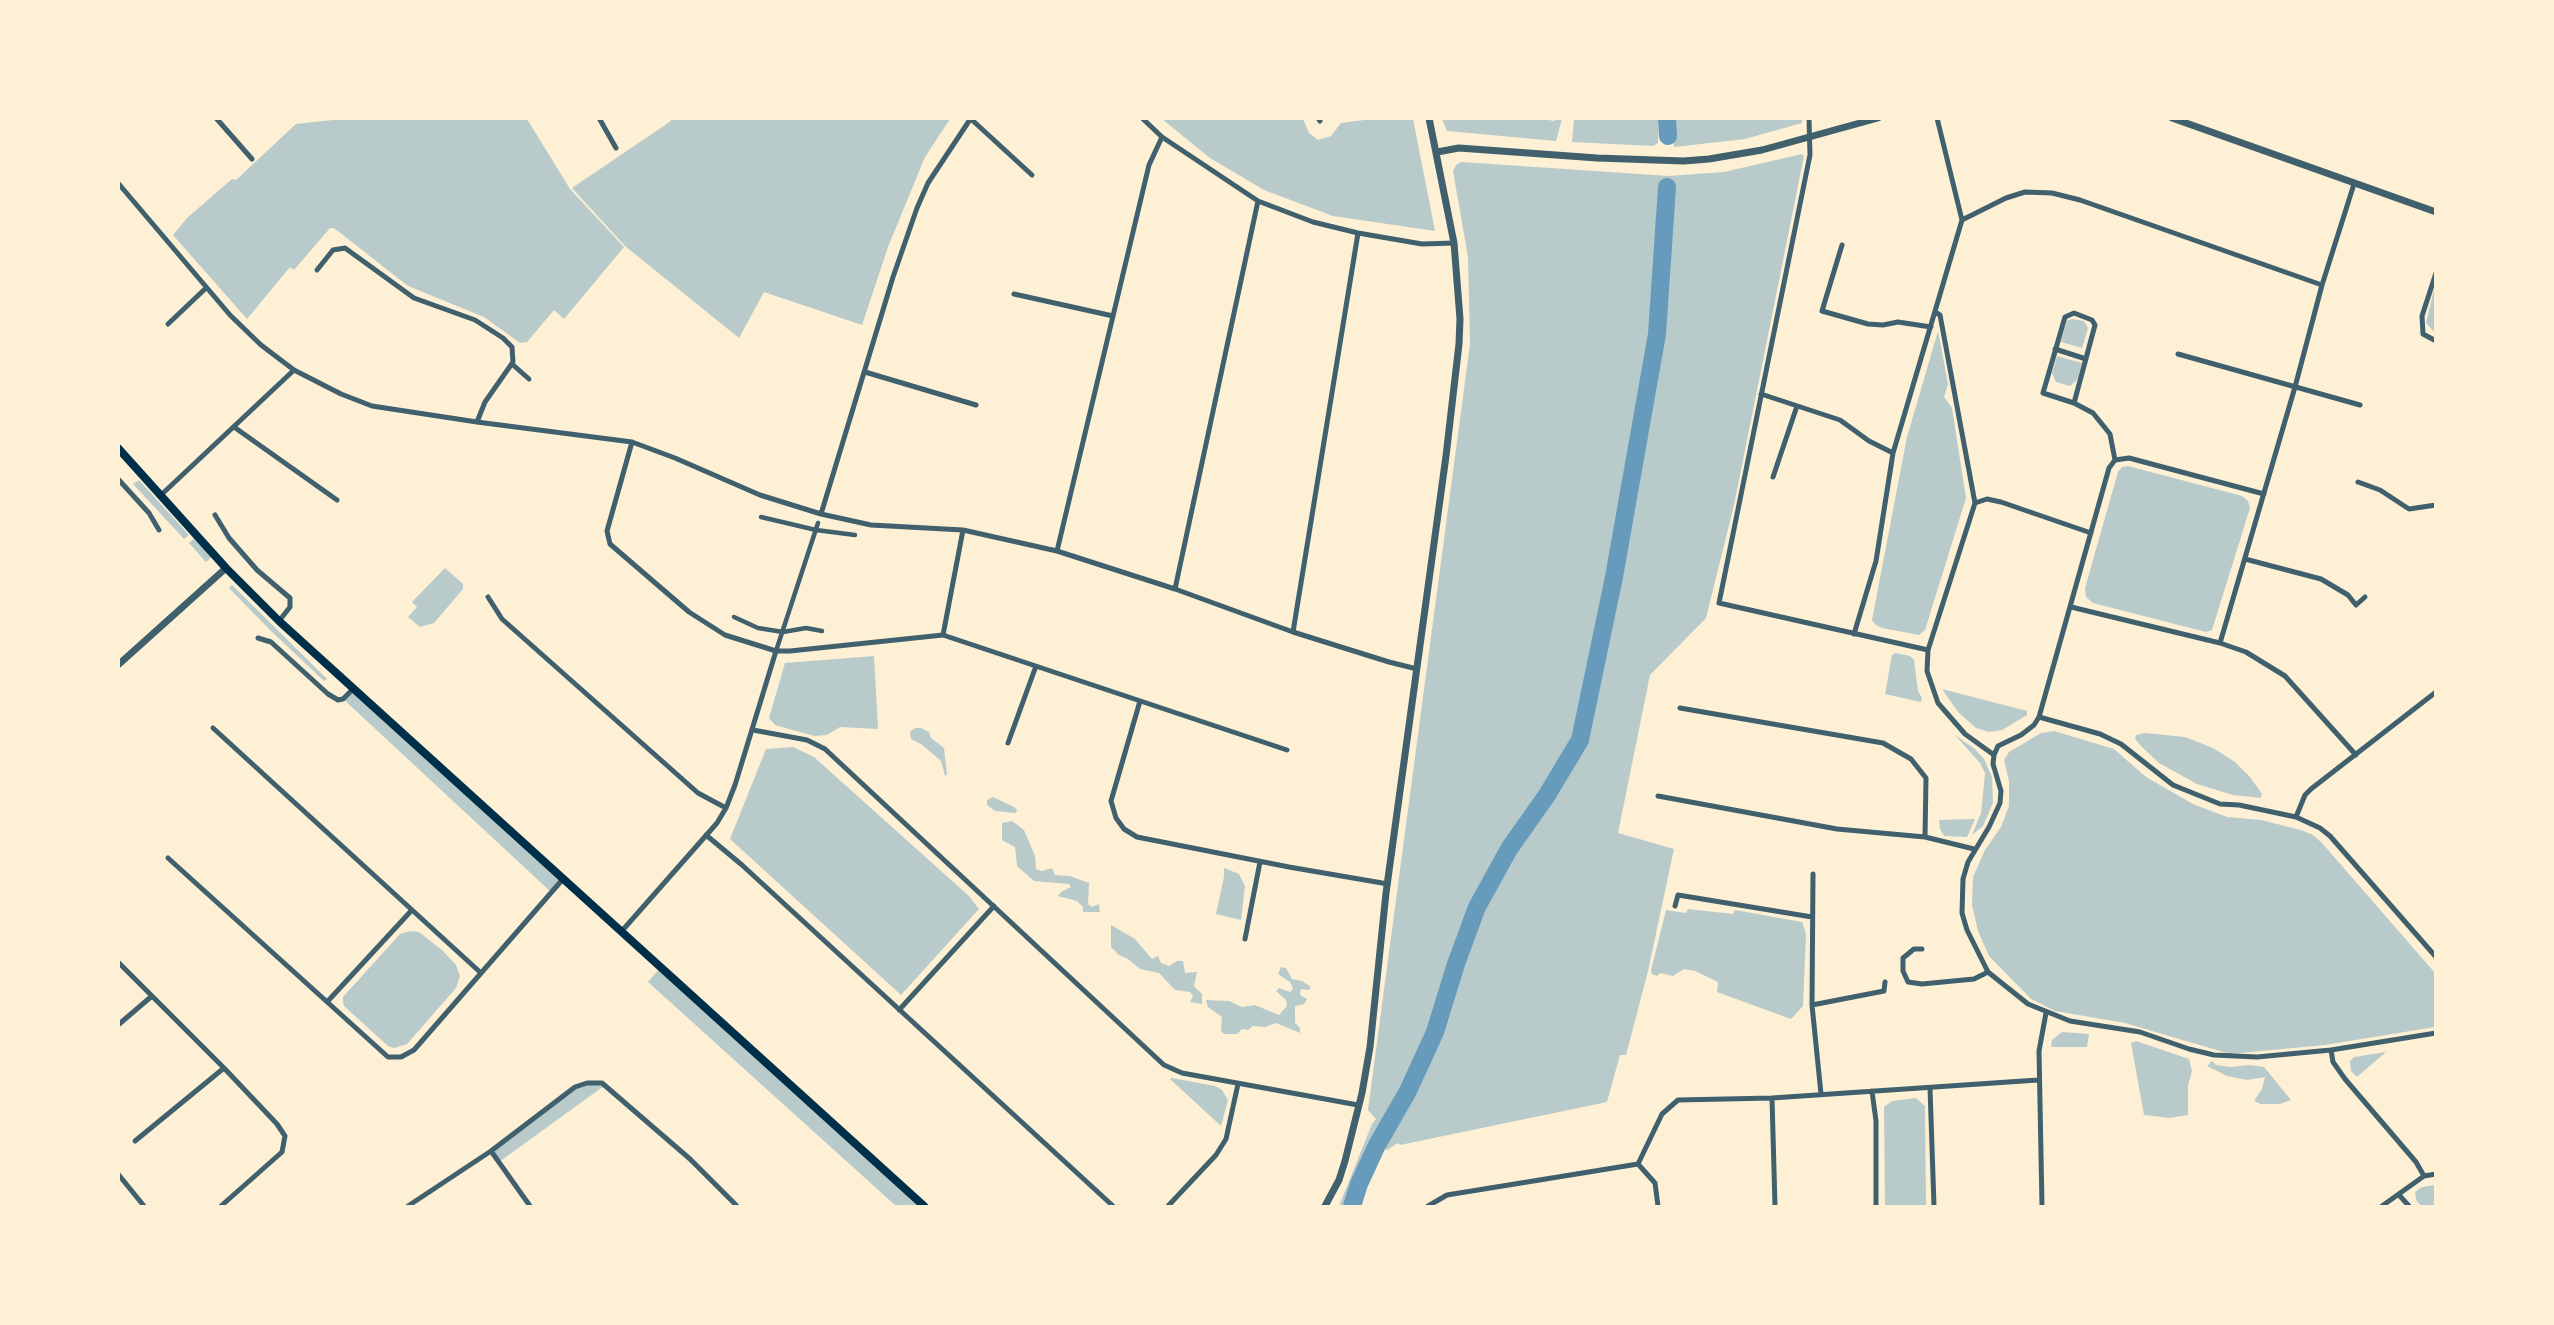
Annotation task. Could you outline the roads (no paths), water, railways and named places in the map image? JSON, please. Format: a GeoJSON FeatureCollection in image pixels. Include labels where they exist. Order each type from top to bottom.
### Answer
{"type":"FeatureCollection","features":[{"type":"Feature","properties":{"kind":"main road"},"geometry":{"type":"LineString","coordinates":[[118,448],[226,568],[279,621],[924,1206]]}},
{"type":"Feature","properties":{"kind":"street"},"geometry":{"type":"LineString","coordinates":[[216,118],[252,159]]}},
{"type":"Feature","properties":{"kind":"street"},"geometry":{"type":"LineString","coordinates":[[599,118],[616,148]]}},
{"type":"Feature","properties":{"kind":"street"},"geometry":{"type":"LineString","coordinates":[[1142,118],[1162,137],[1258,201],[1313,222],[1358,233],[1422,244],[1454,243]]}},
{"type":"Feature","properties":{"kind":"street"},"geometry":{"type":"LineString","coordinates":[[1325,1206],[1339,1180],[1370,1047],[1388,884],[1459,344],[1460,319],[1454,243],[1430,118]]}},
{"type":"Feature","properties":{"kind":"street"},"geometry":{"type":"LineString","coordinates":[[1809,118],[1810,155],[1719,603],[1928,650]]}},
{"type":"Feature","properties":{"kind":"street"},"geometry":{"type":"LineString","coordinates":[[1437,152],[1459,148],[1597,158],[1684,161],[1750,152],[1810,138],[1878,118]]}},
{"type":"Feature","properties":{"kind":"street"},"geometry":{"type":"LineString","coordinates":[[1854,634],[1876,561],[1893,453],[1962,220],[1937,118]]}},
{"type":"Feature","properties":{"kind":"street"},"geometry":{"type":"LineString","coordinates":[[2172,118],[2436,212]]}},
{"type":"Feature","properties":{"kind":"street"},"geometry":{"type":"LineString","coordinates":[[821,514],[893,277],[928,183],[971,119],[1032,175]]}},
{"type":"Feature","properties":{"kind":"street"},"geometry":{"type":"LineString","coordinates":[[1057,551],[1149,165],[1162,137]]}},
{"type":"Feature","properties":{"kind":"street"},"geometry":{"type":"LineString","coordinates":[[118,183],[206,288],[261,345],[294,370],[340,394],[372,406],[632,442],[760,495],[821,514],[871,525],[963,530],[1057,551],[1175,589],[1293,632],[1389,663],[1417,669]]}},
{"type":"Feature","properties":{"kind":"street"},"geometry":{"type":"LineString","coordinates":[[2220,643],[2295,387],[2322,285],[2354,184]]}},
{"type":"Feature","properties":{"kind":"street"},"geometry":{"type":"LineString","coordinates":[[1962,220],[2006,198],[2025,192],[2052,193],[2080,200],[2322,285]]}},
{"type":"Feature","properties":{"kind":"street"},"geometry":{"type":"LineString","coordinates":[[1175,589],[1258,201]]}},
{"type":"Feature","properties":{"kind":"street"},"geometry":{"type":"LineString","coordinates":[[1293,632],[1358,233]]}},
{"type":"Feature","properties":{"kind":"street"},"geometry":{"type":"LineString","coordinates":[[1842,245],[1822,311],[1868,324],[1883,325],[1898,322],[1931,327]]}},
{"type":"Feature","properties":{"kind":"street"},"geometry":{"type":"LineString","coordinates":[[317,270],[333,250],[345,248],[414,298],[459,313],[493,330],[512,347],[514,354],[512,364],[485,402],[477,422]]}},
{"type":"Feature","properties":{"kind":"street"},"geometry":{"type":"LineString","coordinates":[[2436,273],[2422,316],[2423,334],[2436,341]]}},
{"type":"Feature","properties":{"kind":"street"},"geometry":{"type":"LineString","coordinates":[[168,324],[206,288]]}},
{"type":"Feature","properties":{"kind":"street"},"geometry":{"type":"LineString","coordinates":[[1014,294],[1113,316]]}},
{"type":"Feature","properties":{"kind":"street"},"geometry":{"type":"LineString","coordinates":[[1935,312],[1940,315],[1975,503],[1928,650],[1927,671],[1938,703],[1965,734],[1994,755]]}},
{"type":"Feature","properties":{"kind":"street"},"geometry":{"type":"LineString","coordinates":[[2074,403],[2095,325],[2092,320],[2074,313],[2065,317],[2043,393],[2074,403],[2093,413],[2110,434],[2115,460]]}},
{"type":"Feature","properties":{"kind":"street"},"geometry":{"type":"LineString","coordinates":[[2055,349],[2086,358]]}},
{"type":"Feature","properties":{"kind":"street"},"geometry":{"type":"LineString","coordinates":[[2178,354],[2360,405]]}},
{"type":"Feature","properties":{"kind":"street"},"geometry":{"type":"LineString","coordinates":[[512,364],[529,379]]}},
{"type":"Feature","properties":{"kind":"street"},"geometry":{"type":"LineString","coordinates":[[161,495],[294,370]]}},
{"type":"Feature","properties":{"kind":"street"},"geometry":{"type":"LineString","coordinates":[[865,372],[976,405]]}},
{"type":"Feature","properties":{"kind":"street"},"geometry":{"type":"LineString","coordinates":[[1761,394],[1840,420],[1869,441],[1893,453]]}},
{"type":"Feature","properties":{"kind":"street"},"geometry":{"type":"LineString","coordinates":[[1773,477],[1797,406]]}},
{"type":"Feature","properties":{"kind":"street"},"geometry":{"type":"LineString","coordinates":[[234,427],[337,500]]}},
{"type":"Feature","properties":{"kind":"street"},"geometry":{"type":"LineString","coordinates":[[632,442],[607,531],[610,544],[698,618],[725,635],[776,651],[874,644],[943,635],[1287,750]]}},
{"type":"Feature","properties":{"kind":"street"},"geometry":{"type":"LineString","coordinates":[[2264,494],[2129,458],[2115,460],[2109,468],[2039,717],[2034,726],[1998,746],[1994,755],[2001,792],[2000,803],[1974,849],[1963,879],[1962,913],[1967,930],[1988,972],[2028,1004],[2070,1021],[2140,1032],[2214,1055],[2238,1058],[2331,1050],[2436,1033]]}},
{"type":"Feature","properties":{"kind":"street"},"geometry":{"type":"LineString","coordinates":[[118,479],[149,513],[159,530]]}},
{"type":"Feature","properties":{"kind":"street"},"geometry":{"type":"LineString","coordinates":[[2358,482],[2380,490],[2409,509],[2436,505]]}},
{"type":"Feature","properties":{"kind":"street"},"geometry":{"type":"LineString","coordinates":[[1975,503],[1987,499],[2001,502],[2091,533]]}},
{"type":"Feature","properties":{"kind":"street"},"geometry":{"type":"LineString","coordinates":[[215,515],[229,538],[257,570],[290,598],[290,607],[279,621]]}},
{"type":"Feature","properties":{"kind":"street"},"geometry":{"type":"LineString","coordinates":[[761,517],[816,530],[855,535]]}},
{"type":"Feature","properties":{"kind":"street"},"geometry":{"type":"LineString","coordinates":[[621,932],[706,835],[726,808],[818,523]]}},
{"type":"Feature","properties":{"kind":"street"},"geometry":{"type":"LineString","coordinates":[[943,635],[963,530]]}},
{"type":"Feature","properties":{"kind":"street"},"geometry":{"type":"LineString","coordinates":[[2245,559],[2321,579],[2348,595],[2356,605],[2365,597]]}},
{"type":"Feature","properties":{"kind":"street"},"geometry":{"type":"LineString","coordinates":[[118,665],[226,568]]}},
{"type":"Feature","properties":{"kind":"street"},"geometry":{"type":"LineString","coordinates":[[488,597],[502,619],[698,793],[726,808]]}},
{"type":"Feature","properties":{"kind":"street"},"geometry":{"type":"LineString","coordinates":[[2071,607],[2220,643],[2246,652],[2285,676],[2356,755]]}},
{"type":"Feature","properties":{"kind":"street"},"geometry":{"type":"LineString","coordinates":[[734,617],[758,628],[783,632],[806,628],[822,632]]}},
{"type":"Feature","properties":{"kind":"street"},"geometry":{"type":"LineString","coordinates":[[258,638],[271,642],[328,694],[338,700],[343,699],[353,689]]}},
{"type":"Feature","properties":{"kind":"street"},"geometry":{"type":"LineString","coordinates":[[1008,743],[1036,666]]}},
{"type":"Feature","properties":{"kind":"street"},"geometry":{"type":"LineString","coordinates":[[2296,817],[2305,795],[2436,692]]}},
{"type":"Feature","properties":{"kind":"street"},"geometry":{"type":"LineString","coordinates":[[1140,701],[1111,801],[1116,818],[1124,829],[1137,837],[1260,862],[1388,884]]}},
{"type":"Feature","properties":{"kind":"street"},"geometry":{"type":"LineString","coordinates":[[1680,708],[1883,743],[1911,759],[1926,778],[1925,837]]}},
{"type":"Feature","properties":{"kind":"street"},"geometry":{"type":"LineString","coordinates":[[2039,717],[2100,734],[2121,744],[2174,785],[2220,804],[2239,805],[2296,817],[2320,828],[2330,836],[2436,957]]}},
{"type":"Feature","properties":{"kind":"street"},"geometry":{"type":"LineString","coordinates":[[213,728],[481,973]]}},
{"type":"Feature","properties":{"kind":"street"},"geometry":{"type":"LineString","coordinates":[[753,730],[807,740],[825,749],[1164,1065],[1182,1073],[1358,1105]]}},
{"type":"Feature","properties":{"kind":"street"},"geometry":{"type":"LineString","coordinates":[[1658,796],[1837,829],[1925,837],[1974,849]]}},
{"type":"Feature","properties":{"kind":"street"},"geometry":{"type":"LineString","coordinates":[[706,835],[742,865],[1113,1206]]}},
{"type":"Feature","properties":{"kind":"street"},"geometry":{"type":"LineString","coordinates":[[168,858],[388,1057],[401,1057],[414,1050],[563,879]]}},
{"type":"Feature","properties":{"kind":"street"},"geometry":{"type":"LineString","coordinates":[[1245,939],[1260,862]]}},
{"type":"Feature","properties":{"kind":"street"},"geometry":{"type":"LineString","coordinates":[[1813,874],[1812,1005],[1821,1094]]}},
{"type":"Feature","properties":{"kind":"street"},"geometry":{"type":"LineString","coordinates":[[1675,906],[1678,895],[1812,917]]}},
{"type":"Feature","properties":{"kind":"street"},"geometry":{"type":"LineString","coordinates":[[899,1010],[994,906]]}},
{"type":"Feature","properties":{"kind":"street"},"geometry":{"type":"LineString","coordinates":[[327,1002],[411,911]]}},
{"type":"Feature","properties":{"kind":"street"},"geometry":{"type":"LineString","coordinates":[[1922,949],[1914,949],[1903,958],[1903,971],[1908,982],[1923,984],[1974,979],[1988,972]]}},
{"type":"Feature","properties":{"kind":"street"},"geometry":{"type":"LineString","coordinates":[[118,962],[224,1068],[277,1124],[285,1136],[282,1152],[221,1206]]}},
{"type":"Feature","properties":{"kind":"street"},"geometry":{"type":"LineString","coordinates":[[1812,1005],[1884,991],[1885,982]]}},
{"type":"Feature","properties":{"kind":"street"},"geometry":{"type":"LineString","coordinates":[[118,1025],[152,996]]}},
{"type":"Feature","properties":{"kind":"street"},"geometry":{"type":"LineString","coordinates":[[2042,1206],[2038,1051],[2046,1013]]}},
{"type":"Feature","properties":{"kind":"street"},"geometry":{"type":"LineString","coordinates":[[2331,1050],[2333,1062],[2345,1079],[2416,1162],[2424,1176]]}},
{"type":"Feature","properties":{"kind":"street"},"geometry":{"type":"LineString","coordinates":[[135,1140],[224,1068]]}},
{"type":"Feature","properties":{"kind":"street"},"geometry":{"type":"LineString","coordinates":[[1638,1164],[1662,1114],[1678,1100],[1772,1098],[2038,1080]]}},
{"type":"Feature","properties":{"kind":"street"},"geometry":{"type":"LineString","coordinates":[[408,1206],[491,1151],[575,1088],[587,1083],[602,1083],[690,1159],[737,1206]]}},
{"type":"Feature","properties":{"kind":"street"},"geometry":{"type":"LineString","coordinates":[[1168,1206],[1216,1155],[1226,1139],[1238,1084]]}},
{"type":"Feature","properties":{"kind":"street"},"geometry":{"type":"LineString","coordinates":[[1930,1088],[1934,1206]]}},
{"type":"Feature","properties":{"kind":"street"},"geometry":{"type":"LineString","coordinates":[[1872,1091],[1876,1121],[1876,1206]]}},
{"type":"Feature","properties":{"kind":"street"},"geometry":{"type":"LineString","coordinates":[[1772,1098],[1775,1206]]}},
{"type":"Feature","properties":{"kind":"street"},"geometry":{"type":"LineString","coordinates":[[491,1151],[530,1206]]}},
{"type":"Feature","properties":{"kind":"street"},"geometry":{"type":"LineString","coordinates":[[1428,1206],[1447,1195],[1638,1164]]}},
{"type":"Feature","properties":{"kind":"street"},"geometry":{"type":"LineString","coordinates":[[1638,1164],[1655,1183],[1658,1206]]}},
{"type":"Feature","properties":{"kind":"street"},"geometry":{"type":"LineString","coordinates":[[118,1174],[144,1206]]}},
{"type":"Feature","properties":{"kind":"street"},"geometry":{"type":"LineString","coordinates":[[2382,1206],[2424,1176],[2436,1174]]}},
{"type":"Feature","properties":{"kind":"street"},"geometry":{"type":"LineString","coordinates":[[2399,1195],[2409,1206]]}},
{"type":"Feature","properties":{"kind":"waterway"},"geometry":{"type":"LineString","coordinates":[[1667,118],[1668,136]]}},
{"type":"Feature","properties":{"kind":"waterway"},"geometry":{"type":"LineString","coordinates":[[1352,1206],[1359,1184],[1377,1145],[1408,1091],[1435,1032],[1477,907],[1509,849],[1547,795],[1580,740],[1614,577],[1657,334],[1667,187]]}}]}
